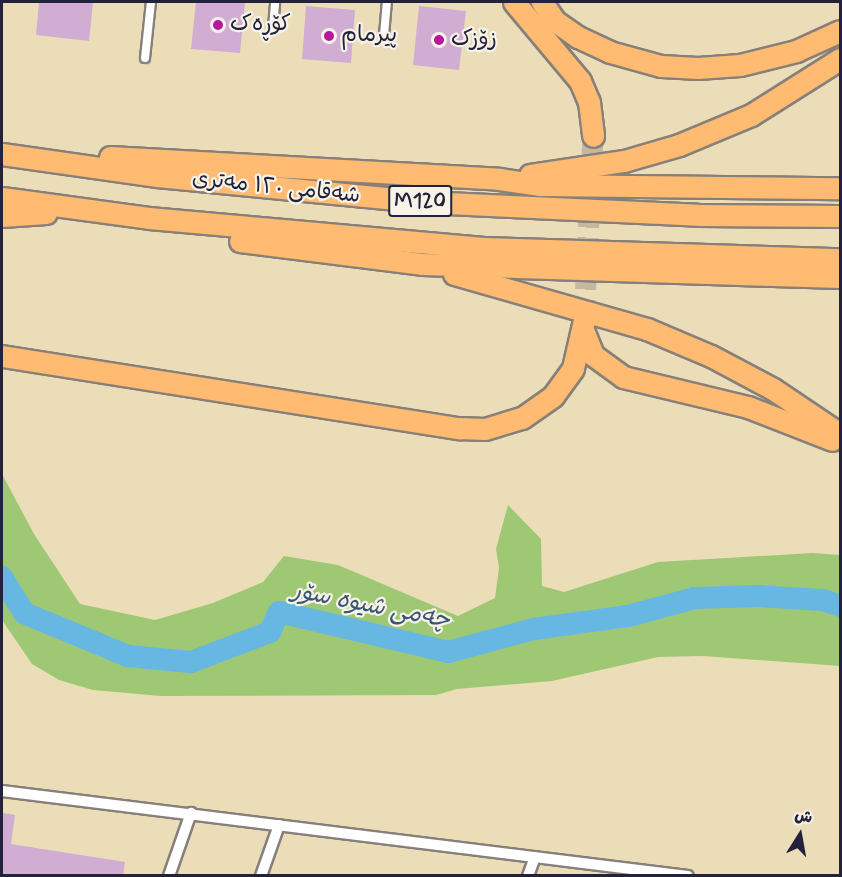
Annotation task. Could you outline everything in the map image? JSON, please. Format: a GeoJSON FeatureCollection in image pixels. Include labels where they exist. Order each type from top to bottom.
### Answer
{"type":"FeatureCollection","features":[{"type":"Feature","properties":{"kind":"highway"},"geometry":{"type":"LineString","coordinates":[[514,2],[580,81],[589,102],[593,136]]}},
{"type":"Feature","properties":{"kind":"highway"},"geometry":{"type":"LineString","coordinates":[[542,2],[555,21],[578,37],[610,52],[661,66],[698,68],[740,64],[796,51],[840,31]]}},
{"type":"Feature","properties":{"kind":"highway"},"geometry":{"type":"LineString","coordinates":[[500,178],[607,164],[679,145],[751,115],[840,59]]}},
{"type":"Feature","properties":{"kind":"highway"},"geometry":{"type":"LineString","coordinates":[[2,153],[500,178],[539,185],[840,188]]}},
{"type":"Feature","properties":{"kind":"highway","name":"شەقامی ١٢٠ مەتری"},"geometry":{"type":"LineString","coordinates":[[2,153],[157,176],[425,202],[698,215],[840,216]]}},
{"type":"Feature","properties":{"kind":"highway","name":"شەقامی ١٢٠ مەتری"},"geometry":{"type":"LineString","coordinates":[[2,198],[149,218],[484,248],[840,259]]}},
{"type":"Feature","properties":{"kind":"highway"},"geometry":{"type":"LineString","coordinates":[[2,216],[83,210]]}},
{"type":"Feature","properties":{"kind":"highway"},"geometry":{"type":"LineString","coordinates":[[149,218],[222,238],[422,264],[642,274],[840,277]]}},
{"type":"Feature","properties":{"kind":"highway"},"geometry":{"type":"LineString","coordinates":[[422,264],[647,329],[711,356],[773,389],[840,434]]}},
{"type":"Feature","properties":{"kind":"highway"},"geometry":{"type":"LineString","coordinates":[[2,356],[472,429],[510,423],[548,401],[573,368],[583,325],[593,355],[623,377],[774,415],[840,445]]}},
{"type":"Feature","properties":{"kind":"street"},"geometry":{"type":"LineString","coordinates":[[146,58],[151,2]]}},
{"type":"Feature","properties":{"kind":"street"},"geometry":{"type":"LineString","coordinates":[[273,27],[276,2]]}},
{"type":"Feature","properties":{"kind":"street"},"geometry":{"type":"LineString","coordinates":[[384,35],[387,2]]}},
{"type":"Feature","properties":{"kind":"street"},"geometry":{"type":"LineString","coordinates":[[2,790],[535,857],[637,873],[688,876]]}},
{"type":"Feature","properties":{"kind":"street"},"geometry":{"type":"LineString","coordinates":[[169,876],[191,813]]}},
{"type":"Feature","properties":{"kind":"street"},"geometry":{"type":"LineString","coordinates":[[261,876],[279,825]]}},
{"type":"Feature","properties":{"kind":"street"},"geometry":{"type":"LineString","coordinates":[[528,876],[535,857]]}},
{"type":"Feature","properties":{"kind":"green space"},"geometry":{"type":"Polygon","coordinates":[[[2,474],[34,534],[80,604],[155,620],[213,603],[263,582],[284,556],[338,565],[458,616],[495,598],[499,568],[496,549],[508,505],[541,539],[542,586],[564,592],[658,562],[813,553],[840,555],[840,666],[703,656],[658,657],[552,681],[457,689],[436,695],[161,696],[93,690],[59,680],[32,664],[2,620],[2,474]]]}},
{"type":"Feature","properties":{"kind":"building"},"geometry":{"type":"Polygon","coordinates":[[[39,2],[93,2],[89,41],[36,35],[39,2]]]}},
{"type":"Feature","properties":{"kind":"building","name":"کۆڕەک"},"geometry":{"type":"Polygon","coordinates":[[[196,2],[245,2],[240,53],[191,49],[196,2]]]}},
{"type":"Feature","properties":{"kind":"building","name":"پیرمام"},"geometry":{"type":"Polygon","coordinates":[[[306,6],[355,10],[351,63],[302,59],[306,6]]]}},
{"type":"Feature","properties":{"kind":"building","name":"زۆزک"},"geometry":{"type":"Polygon","coordinates":[[[419,6],[466,11],[459,70],[413,65],[419,6]]]}},
{"type":"Feature","properties":{"kind":"building"},"geometry":{"type":"Polygon","coordinates":[[[3,813],[15,815],[11,844],[125,862],[123,876],[2,876],[3,813]]]}},
{"type":"Feature","properties":{"kind":"waterway","name":"چەمی شیوە سۆر"},"geometry":{"type":"LineString","coordinates":[[2,577],[24,613],[128,656],[191,662],[270,632],[279,612],[448,652],[534,629],[628,616],[695,598],[759,596],[823,600],[840,606]]}},
{"type":"Feature","properties":{"kind":"tunnel"},"geometry":{"type":"LineString","coordinates":[[584,320],[593,136]]}},
{"type":"Feature","properties":{"kind":"place","name":"کۆڕەک"},"geometry":{"type":"Point","coordinates":[218,25]}},
{"type":"Feature","properties":{"kind":"place","name":"پیرمام"},"geometry":{"type":"Point","coordinates":[329,36]}},
{"type":"Feature","properties":{"kind":"place","name":"زۆزک"},"geometry":{"type":"Point","coordinates":[439,40]}}]}
